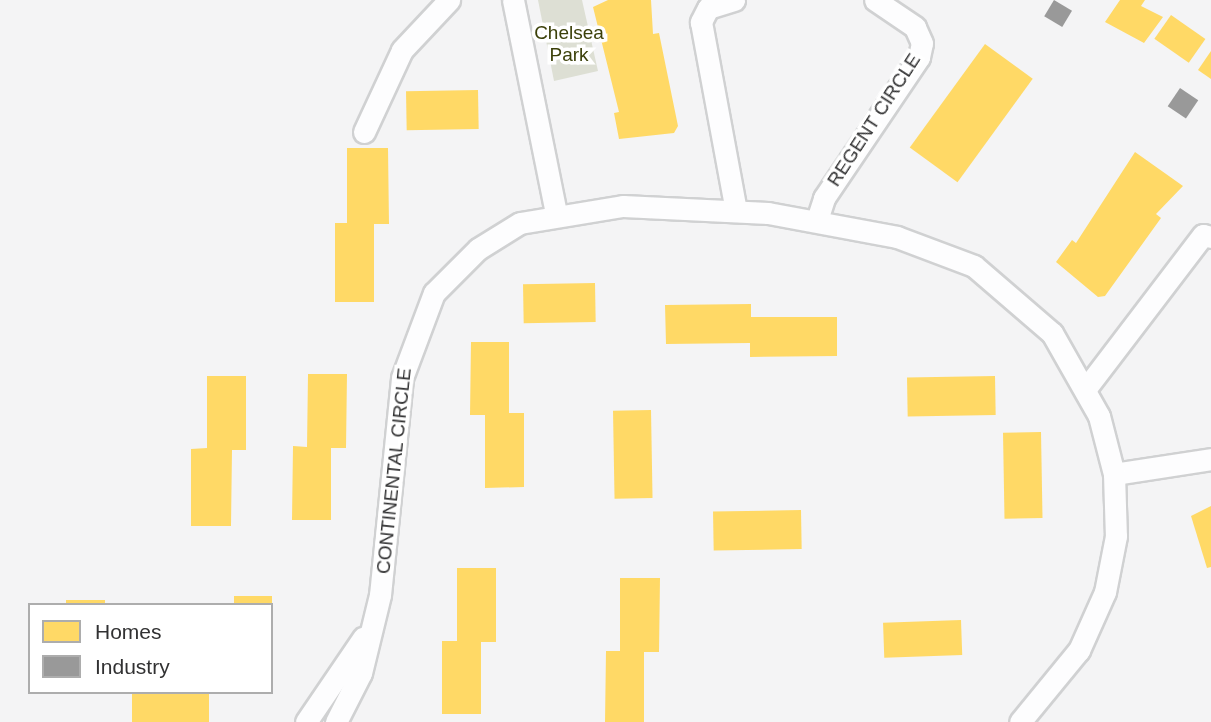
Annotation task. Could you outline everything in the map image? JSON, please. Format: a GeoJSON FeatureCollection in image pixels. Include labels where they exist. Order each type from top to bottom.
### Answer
{"type":"FeatureCollection","features":[{"type":"Feature","properties":{"kind":"street"},"geometry":{"type":"LineString","coordinates":[[364,132],[402,50],[449,0]]}},
{"type":"Feature","properties":{"kind":"street"},"geometry":{"type":"LineString","coordinates":[[513,0],[556,215]]}},
{"type":"Feature","properties":{"kind":"street"},"geometry":{"type":"LineString","coordinates":[[734,0],[708,8],[701,22],[736,211]]}},
{"type":"Feature","properties":{"kind":"street","name":"REGENT CIRCLE"},"geometry":{"type":"LineString","coordinates":[[817,219],[824,198],[919,57],[922,43],[915,27],[875,0]]}},
{"type":"Feature","properties":{"kind":"street","name":"CONTINENTAL CIRCLE"},"geometry":{"type":"LineString","coordinates":[[336,722],[360,673],[368,631],[388,558],[402,378],[420,317],[442,283],[478,249],[520,223],[622,206],[736,211],[817,219],[897,237],[974,266],[1034,313],[1087,387],[1114,474],[1116,536],[1094,622],[1062,677],[1020,722]]}},
{"type":"Feature","properties":{"kind":"street"},"geometry":{"type":"LineString","coordinates":[[1087,387],[1203,235],[1211,237]]}},
{"type":"Feature","properties":{"kind":"street"},"geometry":{"type":"LineString","coordinates":[[1114,474],[1211,459]]}},
{"type":"Feature","properties":{"kind":"street","name":"CONTINENTAL CIRCLE"},"geometry":{"type":"LineString","coordinates":[[306,722],[368,631]]}},
{"type":"Feature","properties":{"kind":"green space","name":"Chelsea Park"},"geometry":{"type":"Polygon","coordinates":[[[538,0],[582,0],[598,71],[554,81],[538,0]]]}},
{"type":"Feature","properties":{"kind":"building: Homes"},"geometry":{"type":"Polygon","coordinates":[[[608,0],[651,0],[653,34],[659,33],[678,126],[674,133],[619,139],[614,113],[619,112],[593,7],[608,0]]]}},
{"type":"Feature","properties":{"kind":"building: Homes"},"geometry":{"type":"Polygon","coordinates":[[[1120,0],[1145,0],[1141,6],[1163,17],[1144,43],[1105,22],[1120,0]]]}},
{"type":"Feature","properties":{"kind":"building: Homes"},"geometry":{"type":"Polygon","coordinates":[[[1171,15],[1205,39],[1189,63],[1154,39],[1171,15]]]}},
{"type":"Feature","properties":{"kind":"building: Homes"},"geometry":{"type":"Polygon","coordinates":[[[985,44],[1033,79],[957,182],[910,148],[985,44]]]}},
{"type":"Feature","properties":{"kind":"building: Homes"},"geometry":{"type":"Polygon","coordinates":[[[1211,51],[1211,79],[1198,70],[1211,51]]]}},
{"type":"Feature","properties":{"kind":"building: Homes"},"geometry":{"type":"Polygon","coordinates":[[[478,90],[479,129],[407,130],[406,91],[478,90]]]}},
{"type":"Feature","properties":{"kind":"building: Homes"},"geometry":{"type":"Polygon","coordinates":[[[347,148],[388,148],[389,224],[374,224],[374,302],[335,302],[335,223],[347,223],[347,148]]]}},
{"type":"Feature","properties":{"kind":"building: Homes"},"geometry":{"type":"Polygon","coordinates":[[[1135,152],[1183,186],[1156,214],[1161,218],[1105,296],[1098,297],[1056,262],[1072,240],[1076,243],[1135,152]]]}},
{"type":"Feature","properties":{"kind":"building: Homes"},"geometry":{"type":"Polygon","coordinates":[[[595,283],[596,322],[524,323],[523,284],[595,283]]]}},
{"type":"Feature","properties":{"kind":"building: Homes"},"geometry":{"type":"Polygon","coordinates":[[[751,304],[751,317],[837,317],[837,356],[750,357],[750,343],[666,344],[665,305],[751,304]]]}},
{"type":"Feature","properties":{"kind":"building: Homes"},"geometry":{"type":"Polygon","coordinates":[[[471,342],[509,342],[509,413],[524,413],[524,487],[485,488],[485,415],[470,415],[471,342]]]}},
{"type":"Feature","properties":{"kind":"building: Homes"},"geometry":{"type":"Polygon","coordinates":[[[308,374],[347,374],[346,448],[331,448],[331,520],[292,520],[293,446],[307,447],[308,374]]]}},
{"type":"Feature","properties":{"kind":"building: Homes"},"geometry":{"type":"Polygon","coordinates":[[[207,376],[246,376],[246,450],[232,450],[231,526],[191,526],[191,449],[207,448],[207,376]]]}},
{"type":"Feature","properties":{"kind":"building: Homes"},"geometry":{"type":"Polygon","coordinates":[[[995,376],[996,415],[908,417],[907,378],[995,376]]]}},
{"type":"Feature","properties":{"kind":"building: Homes"},"geometry":{"type":"Polygon","coordinates":[[[651,410],[653,498],[615,499],[613,411],[651,410]]]}},
{"type":"Feature","properties":{"kind":"building: Homes"},"geometry":{"type":"Polygon","coordinates":[[[1041,432],[1043,518],[1005,519],[1003,433],[1041,432]]]}},
{"type":"Feature","properties":{"kind":"building: Homes"},"geometry":{"type":"Polygon","coordinates":[[[1211,506],[1211,567],[1207,568],[1191,516],[1211,506]]]}},
{"type":"Feature","properties":{"kind":"building: Homes"},"geometry":{"type":"Polygon","coordinates":[[[801,510],[802,549],[714,551],[713,512],[801,510]]]}},
{"type":"Feature","properties":{"kind":"building: Homes"},"geometry":{"type":"Polygon","coordinates":[[[457,568],[496,568],[496,642],[481,642],[481,714],[442,714],[442,641],[457,641],[457,568]]]}},
{"type":"Feature","properties":{"kind":"building: Homes"},"geometry":{"type":"Polygon","coordinates":[[[620,578],[660,578],[659,652],[644,652],[644,722],[605,722],[606,651],[620,651],[620,578]]]}},
{"type":"Feature","properties":{"kind":"building: Homes"},"geometry":{"type":"Polygon","coordinates":[[[234,596],[272,596],[272,603],[234,603],[234,596]]]}},
{"type":"Feature","properties":{"kind":"building: Homes"},"geometry":{"type":"Polygon","coordinates":[[[66,600],[105,600],[105,603],[66,603],[66,600]]]}},
{"type":"Feature","properties":{"kind":"building: Homes"},"geometry":{"type":"Polygon","coordinates":[[[961,620],[962,655],[884,658],[883,623],[961,620]]]}},
{"type":"Feature","properties":{"kind":"building: Homes"},"geometry":{"type":"Polygon","coordinates":[[[132,694],[209,694],[209,722],[132,722],[132,694]]]}},
{"type":"Feature","properties":{"kind":"building: Industry"},"geometry":{"type":"Polygon","coordinates":[[[1054,0],[1072,11],[1062,27],[1044,16],[1054,0]]]}},
{"type":"Feature","properties":{"kind":"building: Industry"},"geometry":{"type":"Polygon","coordinates":[[[1180,88],[1198,100],[1186,119],[1168,106],[1180,88]]]}}]}
